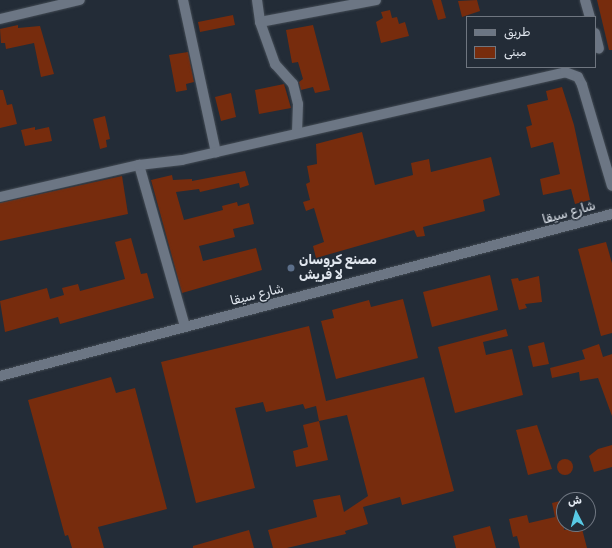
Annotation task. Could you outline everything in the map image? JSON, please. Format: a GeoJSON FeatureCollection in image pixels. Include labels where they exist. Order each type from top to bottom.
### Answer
{"type":"FeatureCollection","features":[{"type":"Feature","properties":{"kind":"street"},"geometry":{"type":"LineString","coordinates":[[0,19],[80,0]]}},
{"type":"Feature","properties":{"kind":"street"},"geometry":{"type":"LineString","coordinates":[[183,0],[216,152]]}},
{"type":"Feature","properties":{"kind":"street"},"geometry":{"type":"LineString","coordinates":[[257,0],[260,22],[275,64],[293,84],[298,104],[297,132]]}},
{"type":"Feature","properties":{"kind":"street"},"geometry":{"type":"LineString","coordinates":[[260,22],[376,0]]}},
{"type":"Feature","properties":{"kind":"street"},"geometry":{"type":"LineString","coordinates":[[585,0],[590,16]]}},
{"type":"Feature","properties":{"kind":"street"},"geometry":{"type":"LineString","coordinates":[[596,36],[600,49]]}},
{"type":"Feature","properties":{"kind":"street"},"geometry":{"type":"LineString","coordinates":[[0,197],[139,165],[216,152],[297,132],[565,72],[578,77],[582,85],[612,186]]}},
{"type":"Feature","properties":{"kind":"street"},"geometry":{"type":"LineString","coordinates":[[139,165],[185,327]]}},
{"type":"Feature","properties":{"kind":"street","name":"شارع سيقا"},"geometry":{"type":"LineString","coordinates":[[0,376],[432,264],[612,214]]}},
{"type":"Feature","properties":{"kind":"building"},"geometry":{"type":"Polygon","coordinates":[[[432,0],[441,0],[446,18],[438,20],[432,0]]]}},
{"type":"Feature","properties":{"kind":"building"},"geometry":{"type":"Polygon","coordinates":[[[477,0],[480,11],[462,17],[458,1],[477,0]]]}},
{"type":"Feature","properties":{"kind":"building"},"geometry":{"type":"Polygon","coordinates":[[[597,0],[612,0],[612,50],[609,50],[597,0]]]}},
{"type":"Feature","properties":{"kind":"building"},"geometry":{"type":"Polygon","coordinates":[[[390,10],[392,18],[397,17],[399,24],[405,22],[409,36],[381,43],[376,22],[383,18],[381,12],[390,10]]]}},
{"type":"Feature","properties":{"kind":"building"},"geometry":{"type":"Polygon","coordinates":[[[233,15],[235,25],[200,32],[198,22],[233,15]]]}},
{"type":"Feature","properties":{"kind":"building"},"geometry":{"type":"Polygon","coordinates":[[[18,25],[18,28],[40,26],[54,74],[41,77],[34,43],[6,49],[5,43],[1,43],[0,29],[18,25]]]}},
{"type":"Feature","properties":{"kind":"building"},"geometry":{"type":"Polygon","coordinates":[[[313,25],[330,90],[315,93],[313,87],[301,90],[299,82],[303,79],[298,62],[292,63],[286,30],[313,25]]]}},
{"type":"Feature","properties":{"kind":"building"},"geometry":{"type":"Polygon","coordinates":[[[188,52],[194,82],[186,84],[187,90],[176,92],[169,55],[188,52]]]}},
{"type":"Feature","properties":{"kind":"building"},"geometry":{"type":"Polygon","coordinates":[[[284,84],[291,108],[259,114],[255,90],[284,84]]]}},
{"type":"Feature","properties":{"kind":"building"},"geometry":{"type":"Polygon","coordinates":[[[562,87],[574,125],[590,200],[575,204],[571,189],[543,195],[540,179],[560,174],[553,142],[531,148],[526,127],[532,125],[527,105],[548,100],[546,91],[562,87]]]}},
{"type":"Feature","properties":{"kind":"building"},"geometry":{"type":"Polygon","coordinates":[[[0,90],[3,90],[7,105],[12,104],[17,124],[0,128],[0,90]]]}},
{"type":"Feature","properties":{"kind":"building"},"geometry":{"type":"Polygon","coordinates":[[[231,93],[236,117],[221,121],[215,97],[231,93]]]}},
{"type":"Feature","properties":{"kind":"building"},"geometry":{"type":"Polygon","coordinates":[[[105,116],[110,139],[106,140],[107,147],[100,149],[93,119],[105,116]]]}},
{"type":"Feature","properties":{"kind":"building"},"geometry":{"type":"Polygon","coordinates":[[[35,127],[35,130],[49,127],[52,141],[25,146],[21,130],[35,127]]]}},
{"type":"Feature","properties":{"kind":"building"},"geometry":{"type":"Polygon","coordinates":[[[362,132],[375,185],[413,175],[411,163],[429,159],[431,172],[491,157],[500,195],[483,200],[485,211],[423,227],[425,236],[417,237],[414,230],[316,258],[313,246],[324,242],[314,208],[306,211],[303,202],[310,200],[306,184],[310,182],[307,166],[317,164],[316,144],[362,132]]]}},
{"type":"Feature","properties":{"kind":"building"},"geometry":{"type":"Polygon","coordinates":[[[245,171],[249,185],[240,188],[239,183],[200,192],[199,189],[176,192],[184,220],[223,210],[222,206],[237,202],[238,206],[249,203],[254,224],[233,229],[235,237],[199,246],[203,261],[256,248],[262,270],[182,293],[151,180],[172,175],[173,180],[192,179],[192,181],[245,171]]]}},
{"type":"Feature","properties":{"kind":"building"},"geometry":{"type":"Polygon","coordinates":[[[122,176],[128,214],[0,241],[0,203],[122,176]]]}},
{"type":"Feature","properties":{"kind":"building"},"geometry":{"type":"Polygon","coordinates":[[[131,238],[141,274],[147,273],[154,298],[60,324],[58,317],[5,332],[0,301],[47,288],[50,299],[64,295],[62,288],[78,284],[80,291],[125,279],[115,242],[131,238]]]}},
{"type":"Feature","properties":{"kind":"building"},"geometry":{"type":"Polygon","coordinates":[[[606,242],[612,263],[612,333],[601,336],[578,249],[606,242]]]}},
{"type":"Feature","properties":{"kind":"building"},"geometry":{"type":"Polygon","coordinates":[[[490,275],[498,310],[432,327],[423,292],[490,275]]]}},
{"type":"Feature","properties":{"kind":"building"},"geometry":{"type":"Polygon","coordinates":[[[539,276],[542,302],[525,304],[527,308],[519,310],[511,279],[518,278],[519,281],[539,276]]]}},
{"type":"Feature","properties":{"kind":"building"},"geometry":{"type":"Polygon","coordinates":[[[403,299],[418,358],[336,379],[321,321],[334,318],[332,310],[369,300],[371,307],[403,299]]]}},
{"type":"Feature","properties":{"kind":"building"},"geometry":{"type":"Polygon","coordinates":[[[309,326],[326,401],[424,377],[454,491],[402,505],[400,497],[363,507],[368,524],[345,531],[346,534],[287,548],[273,548],[268,530],[317,517],[313,500],[340,495],[344,512],[368,496],[347,415],[319,421],[316,406],[305,409],[303,404],[266,412],[263,402],[235,408],[255,488],[196,503],[161,362],[309,326]]]}},
{"type":"Feature","properties":{"kind":"building"},"geometry":{"type":"Polygon","coordinates":[[[506,329],[508,336],[483,342],[486,355],[512,349],[523,395],[455,413],[438,347],[506,329]]]}},
{"type":"Feature","properties":{"kind":"building"},"geometry":{"type":"Polygon","coordinates":[[[544,342],[549,364],[533,367],[528,346],[544,342]]]}},
{"type":"Feature","properties":{"kind":"building"},"geometry":{"type":"Polygon","coordinates":[[[599,344],[603,357],[612,354],[612,416],[598,378],[580,381],[579,372],[552,378],[550,368],[585,359],[582,350],[599,344]]]}},
{"type":"Feature","properties":{"kind":"building"},"geometry":{"type":"Polygon","coordinates":[[[111,377],[116,393],[135,388],[167,509],[98,527],[104,548],[72,548],[68,535],[65,536],[28,400],[111,377]]]}},
{"type":"Feature","properties":{"kind":"building"},"geometry":{"type":"Polygon","coordinates":[[[319,421],[328,460],[296,467],[293,451],[308,447],[303,425],[319,421]]]}},
{"type":"Feature","properties":{"kind":"building"},"geometry":{"type":"Polygon","coordinates":[[[537,425],[552,469],[528,475],[516,430],[537,425]]]}},
{"type":"Feature","properties":{"kind":"building"},"geometry":{"type":"Polygon","coordinates":[[[612,445],[612,467],[594,472],[589,456],[598,449],[612,445]]]}},
{"type":"Feature","properties":{"kind":"building"},"geometry":{"type":"Polygon","coordinates":[[[565,459],[571,461],[573,467],[571,473],[565,475],[559,473],[557,467],[559,461],[565,459]]]}},
{"type":"Feature","properties":{"kind":"building"},"geometry":{"type":"Polygon","coordinates":[[[556,502],[556,532],[583,532],[587,548],[520,548],[517,536],[513,537],[509,519],[527,515],[529,523],[555,517],[552,503],[556,502]]]}},
{"type":"Feature","properties":{"kind":"building"},"geometry":{"type":"Polygon","coordinates":[[[490,526],[496,548],[456,548],[453,536],[490,526]]]}},
{"type":"Feature","properties":{"kind":"building"},"geometry":{"type":"Polygon","coordinates":[[[249,530],[254,548],[193,548],[193,546],[249,530]]]}},
{"type":"Feature","properties":{"kind":"place","name":"مصنع كروسان لا فريش"},"geometry":{"type":"Point","coordinates":[291,268]}}]}
